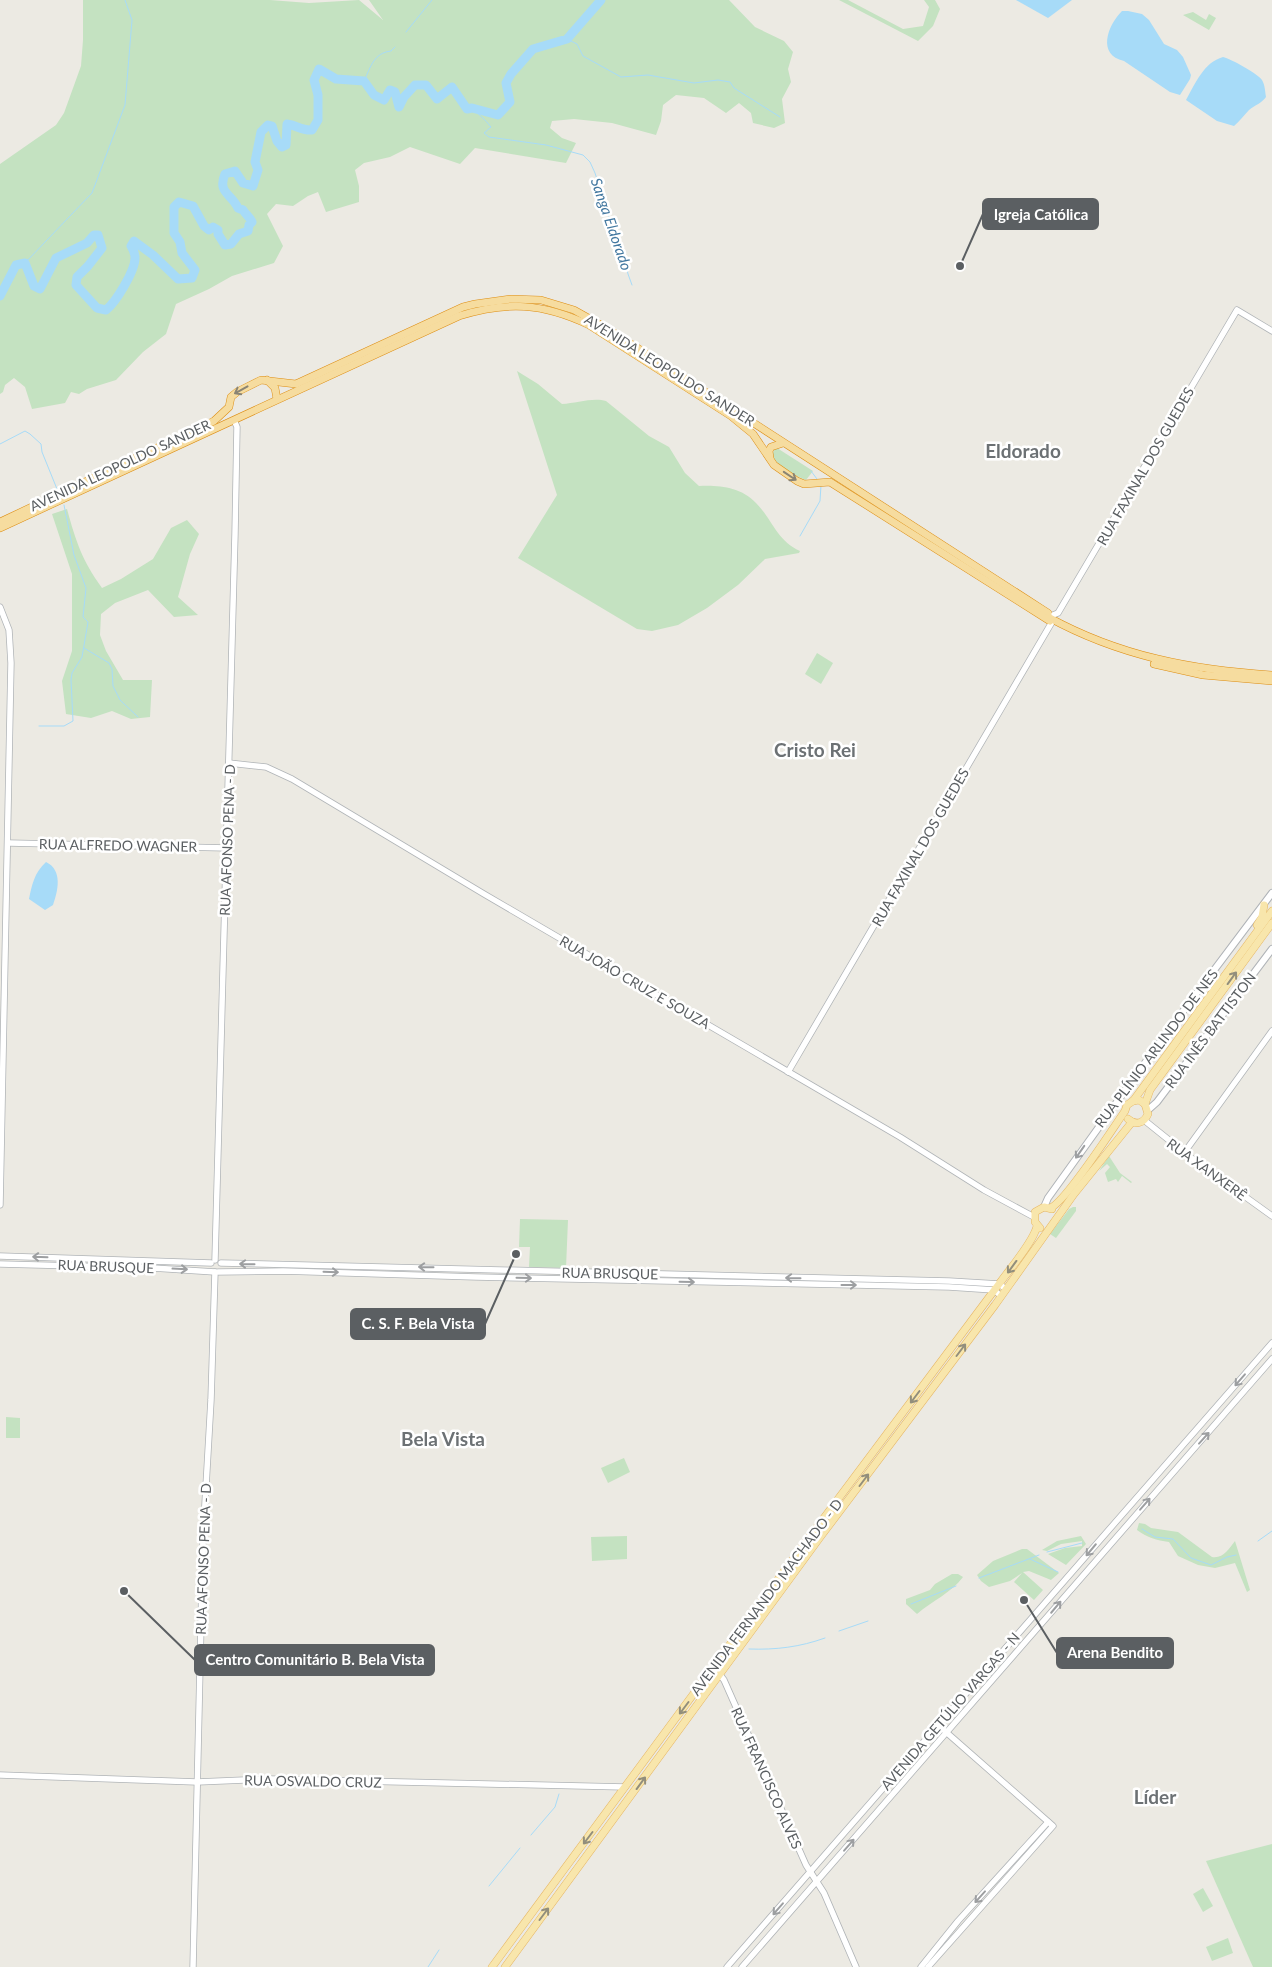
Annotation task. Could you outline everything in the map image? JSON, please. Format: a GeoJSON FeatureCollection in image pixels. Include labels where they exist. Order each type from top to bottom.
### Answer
{"type":"FeatureCollection","features":[{"type":"Feature","properties":{"kind":"highway","name":"AVENIDA LEOPOLDO SANDER"},"geometry":{"type":"LineString","coordinates":[[0,522],[214,421],[228,407],[231,397],[261,380],[296,384],[463,307],[511,299],[541,300],[574,310],[589,317],[1048,613],[1050,620],[1080,634],[1176,665],[1228,672],[1272,675]]}},
{"type":"Feature","properties":{"kind":"highway","name":"AVENIDA LEOPOLDO SANDER"},"geometry":{"type":"LineString","coordinates":[[0,528],[458,316],[482,308],[508,305],[548,309],[589,324],[731,416],[753,434],[778,468],[797,481],[804,484],[830,482],[994,587],[1050,620],[1118,653],[1172,669],[1212,676],[1272,681]]}},
{"type":"Feature","properties":{"kind":"highway"},"geometry":{"type":"LineString","coordinates":[[266,380],[275,388],[277,399]]}},
{"type":"Feature","properties":{"kind":"highway"},"geometry":{"type":"LineString","coordinates":[[228,407],[234,420]]}},
{"type":"Feature","properties":{"kind":"highway"},"geometry":{"type":"LineString","coordinates":[[771,461],[769,451],[771,447],[783,443]]}},
{"type":"Feature","properties":{"kind":"highway"},"geometry":{"type":"LineString","coordinates":[[812,484],[818,479],[822,467]]}},
{"type":"Feature","properties":{"kind":"main road","name":"RUA PLÍNIO ARLINDO DE NES"},"geometry":{"type":"LineString","coordinates":[[1047,1208],[1048,1198],[1092,1134],[1272,893]]}},
{"type":"Feature","properties":{"kind":"main road"},"geometry":{"type":"LineString","coordinates":[[1240,956],[1243,946],[1262,917],[1264,905]]}},
{"type":"Feature","properties":{"kind":"main road"},"geometry":{"type":"LineString","coordinates":[[1132,1122],[1049,1228],[1043,1229],[1037,1226],[1034,1217],[1039,1209],[1058,1203],[1125,1111],[1127,1105],[1133,1101],[1272,911]]}},
{"type":"Feature","properties":{"kind":"main road"},"geometry":{"type":"LineString","coordinates":[[1125,1111],[1126,1118],[1132,1122],[1138,1123],[1144,1120],[1150,1090],[1272,923]]}},
{"type":"Feature","properties":{"kind":"main road","name":"RUA INÊS BATTISTON"},"geometry":{"type":"LineString","coordinates":[[1146,1107],[1156,1102],[1272,949]]}},
{"type":"Feature","properties":{"kind":"main road"},"geometry":{"type":"LineString","coordinates":[[1133,1101],[1139,1100],[1146,1107]]}},
{"type":"Feature","properties":{"kind":"main road"},"geometry":{"type":"LineString","coordinates":[[1047,1208],[1054,1212],[1056,1219]]}},
{"type":"Feature","properties":{"kind":"main road","name":"AVENIDA FERNANDO MACHADO - D"},"geometry":{"type":"LineString","coordinates":[[492,1967],[1022,1253],[1037,1226]]}},
{"type":"Feature","properties":{"kind":"main road","name":"AVENIDA FERNANDO MACHADO - D"},"geometry":{"type":"LineString","coordinates":[[505,1967],[1001,1296],[1049,1228]]}},
{"type":"Feature","properties":{"kind":"main road"},"geometry":{"type":"LineString","coordinates":[[964,1331],[971,1336]]}},
{"type":"Feature","properties":{"kind":"main road"},"geometry":{"type":"LineString","coordinates":[[526,1937],[523,1932],[530,1916]]}},
{"type":"Feature","properties":{"kind":"street","name":"RUA FAXINAL DOS GUEDES"},"geometry":{"type":"LineString","coordinates":[[788,1072],[1050,620],[1058,613],[1084,570],[1236,310],[1272,331]]}},
{"type":"Feature","properties":{"kind":"street","name":"RUA AFONSO PENA - D"},"geometry":{"type":"LineString","coordinates":[[194,1967],[204,1503],[211,1400],[215,1271],[213,1262],[227,848],[237,446],[237,427],[234,420]]}},
{"type":"Feature","properties":{"kind":"street"},"geometry":{"type":"LineString","coordinates":[[0,607],[10,637],[9,843],[0,1205]]}},
{"type":"Feature","properties":{"kind":"street","name":"RUA JOÃO CRUZ E SOUZA"},"geometry":{"type":"LineString","coordinates":[[229,763],[266,767],[292,779],[900,1138],[984,1190],[1034,1217]]}},
{"type":"Feature","properties":{"kind":"street","name":"RUA ALFREDO WAGNER"},"geometry":{"type":"LineString","coordinates":[[9,843],[227,848]]}},
{"type":"Feature","properties":{"kind":"street"},"geometry":{"type":"LineString","coordinates":[[1184,1153],[1272,1031]]}},
{"type":"Feature","properties":{"kind":"street","name":"RUA XANXERÊ"},"geometry":{"type":"LineString","coordinates":[[1144,1120],[1184,1153],[1272,1216]]}},
{"type":"Feature","properties":{"kind":"street","name":"RUA BRUSQUE"},"geometry":{"type":"LineString","coordinates":[[0,1256],[213,1262]]}},
{"type":"Feature","properties":{"kind":"street"},"geometry":{"type":"LineString","coordinates":[[213,1262],[221,1263],[221,1269],[215,1271]]}},
{"type":"Feature","properties":{"kind":"street","name":"RUA BRUSQUE"},"geometry":{"type":"LineString","coordinates":[[221,1263],[475,1268],[967,1285],[994,1290]]}},
{"type":"Feature","properties":{"kind":"street","name":"RUA BRUSQUE"},"geometry":{"type":"LineString","coordinates":[[0,1264],[476,1277],[999,1284]]}},
{"type":"Feature","properties":{"kind":"street"},"geometry":{"type":"LineString","coordinates":[[999,1284],[1006,1289]]}},
{"type":"Feature","properties":{"kind":"street"},"geometry":{"type":"LineString","coordinates":[[994,1290],[1001,1296]]}},
{"type":"Feature","properties":{"kind":"street","name":"AVENIDA GETÚLIO VARGAS - N"},"geometry":{"type":"LineString","coordinates":[[727,1967],[1272,1343]]}},
{"type":"Feature","properties":{"kind":"street","name":"AVENIDA GETÚLIO VARGAS - N"},"geometry":{"type":"LineString","coordinates":[[742,1967],[1272,1359]]}},
{"type":"Feature","properties":{"kind":"street"},"geometry":{"type":"LineString","coordinates":[[714,1668],[720,1674]]}},
{"type":"Feature","properties":{"kind":"street","name":"RUA FRANCISCO ALVES"},"geometry":{"type":"LineString","coordinates":[[720,1674],[810,1872],[824,1893],[856,1967]]}},
{"type":"Feature","properties":{"kind":"street"},"geometry":{"type":"LineString","coordinates":[[928,1967],[1050,1824],[938,1725]]}},
{"type":"Feature","properties":{"kind":"street","name":"RUA OSVALDO CRUZ"},"geometry":{"type":"LineString","coordinates":[[0,1775],[198,1782],[281,1780],[625,1787]]}},
{"type":"Feature","properties":{"kind":"street"},"geometry":{"type":"LineString","coordinates":[[920,1967],[958,1921],[1028,1849]]}},
{"type":"Feature","properties":{"kind":"green space"},"geometry":{"type":"Polygon","coordinates":[[[83,0],[270,0],[309,3],[359,0],[383,20],[369,0],[729,0],[755,27],[784,41],[793,52],[788,69],[791,82],[782,99],[785,123],[774,128],[753,123],[751,113],[739,103],[726,113],[704,98],[676,95],[663,105],[661,121],[656,135],[612,123],[574,119],[552,121],[550,128],[562,138],[576,143],[566,163],[475,148],[460,164],[410,147],[390,157],[364,163],[355,170],[359,186],[359,202],[326,212],[318,192],[293,206],[276,204],[267,214],[283,246],[274,263],[232,276],[176,304],[166,334],[143,352],[116,380],[87,389],[79,394],[71,392],[65,403],[32,409],[25,387],[14,378],[5,385],[3,392],[0,394],[0,164],[56,125],[64,113],[81,66],[83,0]]]}},
{"type":"Feature","properties":{"kind":"green space"},"geometry":{"type":"Polygon","coordinates":[[[839,0],[848,0],[903,29],[923,26],[929,7],[924,0],[935,0],[940,9],[933,26],[918,41],[839,0]]]}},
{"type":"Feature","properties":{"kind":"green space"},"geometry":{"type":"Polygon","coordinates":[[[1193,12],[1206,20],[1209,14],[1216,18],[1209,30],[1183,15],[1193,12]]]}},
{"type":"Feature","properties":{"kind":"green space"},"geometry":{"type":"Polygon","coordinates":[[[517,371],[538,384],[562,404],[590,400],[606,401],[649,436],[669,447],[685,473],[699,486],[729,488],[744,493],[762,509],[780,536],[792,547],[800,551],[799,553],[765,559],[738,585],[707,608],[678,625],[652,631],[637,629],[518,558],[557,495],[517,371]]]}},
{"type":"Feature","properties":{"kind":"green space"},"geometry":{"type":"Polygon","coordinates":[[[777,448],[813,471],[806,480],[787,471],[775,460],[772,456],[777,448]]]}},
{"type":"Feature","properties":{"kind":"green space"},"geometry":{"type":"Polygon","coordinates":[[[67,509],[80,550],[102,588],[121,579],[153,559],[171,528],[187,520],[199,534],[190,554],[178,597],[198,615],[174,617],[148,590],[115,603],[101,614],[100,635],[106,651],[123,680],[152,680],[150,717],[131,719],[112,711],[91,718],[66,714],[62,681],[72,651],[72,574],[52,514],[67,509]]]}},
{"type":"Feature","properties":{"kind":"green space"},"geometry":{"type":"Polygon","coordinates":[[[817,653],[833,663],[821,684],[805,674],[817,653]]]}},
{"type":"Feature","properties":{"kind":"green space"},"geometry":{"type":"Polygon","coordinates":[[[1109,1156],[1120,1173],[1131,1183],[1122,1176],[1118,1182],[1116,1179],[1108,1182],[1105,1173],[1110,1167],[1107,1164],[1099,1171],[1109,1156]]]}},
{"type":"Feature","properties":{"kind":"green space"},"geometry":{"type":"Polygon","coordinates":[[[1076,1207],[1076,1211],[1056,1238],[1050,1234],[1069,1209],[1076,1207]]]}},
{"type":"Feature","properties":{"kind":"green space"},"geometry":{"type":"Polygon","coordinates":[[[520,1219],[568,1220],[566,1268],[529,1267],[530,1247],[519,1247],[520,1219]]]}},
{"type":"Feature","properties":{"kind":"green space"},"geometry":{"type":"Polygon","coordinates":[[[6,1417],[20,1418],[20,1438],[6,1438],[6,1417]]]}},
{"type":"Feature","properties":{"kind":"green space"},"geometry":{"type":"Polygon","coordinates":[[[624,1458],[630,1472],[608,1483],[601,1468],[624,1458]]]}},
{"type":"Feature","properties":{"kind":"green space"},"geometry":{"type":"Polygon","coordinates":[[[1139,1523],[1151,1528],[1178,1532],[1212,1557],[1223,1555],[1235,1541],[1250,1590],[1247,1592],[1235,1563],[1215,1568],[1198,1565],[1178,1556],[1169,1542],[1152,1538],[1137,1530],[1139,1523]]]}},
{"type":"Feature","properties":{"kind":"green space"},"geometry":{"type":"Polygon","coordinates":[[[627,1536],[627,1559],[592,1561],[591,1537],[627,1536]]]}},
{"type":"Feature","properties":{"kind":"green space"},"geometry":{"type":"Polygon","coordinates":[[[1081,1536],[1086,1544],[1066,1565],[1048,1554],[1065,1548],[1082,1546],[1082,1541],[1061,1544],[1047,1551],[1042,1550],[1057,1541],[1081,1536]]]}},
{"type":"Feature","properties":{"kind":"green space"},"geometry":{"type":"Polygon","coordinates":[[[1022,1549],[1027,1549],[1059,1573],[1051,1580],[1029,1571],[1023,1572],[1043,1590],[1034,1600],[1014,1582],[1022,1573],[1010,1581],[989,1587],[977,1575],[993,1561],[1022,1549]]]}},
{"type":"Feature","properties":{"kind":"green space"},"geometry":{"type":"Polygon","coordinates":[[[952,1574],[958,1574],[963,1577],[953,1588],[917,1614],[906,1604],[906,1599],[930,1590],[935,1584],[952,1574]]]}},
{"type":"Feature","properties":{"kind":"green space"},"geometry":{"type":"Polygon","coordinates":[[[1272,1844],[1272,1967],[1253,1967],[1206,1861],[1272,1844]]]}},
{"type":"Feature","properties":{"kind":"green space"},"geometry":{"type":"Polygon","coordinates":[[[1203,1888],[1213,1906],[1203,1912],[1193,1894],[1203,1888]]]}},
{"type":"Feature","properties":{"kind":"green space"},"geometry":{"type":"Polygon","coordinates":[[[1228,1938],[1233,1953],[1212,1961],[1206,1947],[1228,1938]]]}},
{"type":"Feature","properties":{"kind":"water"},"geometry":{"type":"Polygon","coordinates":[[[1016,0],[1072,0],[1048,18],[1016,0]]]}},
{"type":"Feature","properties":{"kind":"water"},"geometry":{"type":"Polygon","coordinates":[[[1122,11],[1142,14],[1149,20],[1164,44],[1177,50],[1183,57],[1191,75],[1180,95],[1170,92],[1110,53],[1107,39],[1109,32],[1112,24],[1122,11]]]}},
{"type":"Feature","properties":{"kind":"water"},"geometry":{"type":"Polygon","coordinates":[[[1223,57],[1238,63],[1255,74],[1262,80],[1265,88],[1266,97],[1249,110],[1234,126],[1217,121],[1186,100],[1205,69],[1223,57]]]}},
{"type":"Feature","properties":{"kind":"water"},"geometry":{"type":"Polygon","coordinates":[[[46,862],[55,870],[58,881],[53,905],[45,910],[29,899],[36,875],[46,862]]]}},
{"type":"Feature","properties":{"kind":"waterway"},"geometry":{"type":"LineString","coordinates":[[25,263],[92,193],[125,105],[132,20],[125,0]]}},
{"type":"Feature","properties":{"kind":"waterway"},"geometry":{"type":"LineString","coordinates":[[406,32],[432,0]]}},
{"type":"Feature","properties":{"kind":"waterway"},"geometry":{"type":"LineString","coordinates":[[0,296],[16,265],[25,263],[34,286],[40,289],[56,258],[87,243],[94,235],[98,235],[102,248],[77,277],[76,285],[97,308],[106,310],[124,286],[134,264],[135,255],[131,246],[134,241],[153,255],[178,279],[192,278],[195,270],[182,253],[180,242],[174,233],[174,207],[179,202],[193,206],[204,226],[209,230],[213,227],[218,230],[218,234],[225,245],[231,244],[239,234],[248,231],[249,225],[252,222],[226,193],[223,185],[225,174],[235,171],[243,183],[253,186],[258,170],[255,162],[261,132],[268,125],[272,126],[277,141],[282,147],[286,145],[287,124],[305,130],[312,130],[318,120],[318,95],[314,80],[319,69],[336,79],[364,81],[374,95],[384,100],[390,90],[395,92],[399,107],[404,97],[415,85],[426,85],[437,99],[452,87],[467,109],[472,108],[498,115],[510,102],[506,83],[511,74],[533,49],[567,39],[601,0]]}},
{"type":"Feature","properties":{"kind":"waterway"},"geometry":{"type":"LineString","coordinates":[[567,39],[577,44],[583,56],[621,77],[648,75],[694,83],[718,80],[730,82],[734,88],[780,117]]}},
{"type":"Feature","properties":{"kind":"waterway"},"geometry":{"type":"LineString","coordinates":[[364,81],[377,57],[391,51],[395,47]]}},
{"type":"Feature","properties":{"kind":"waterway","name":"Sanga Eldorado"},"geometry":{"type":"LineString","coordinates":[[472,108],[491,127],[484,133],[489,137],[546,145],[583,155],[590,162],[609,217],[619,238],[632,285]]}},
{"type":"Feature","properties":{"kind":"waterway"},"geometry":{"type":"LineString","coordinates":[[0,444],[25,431],[30,434],[41,444],[42,452],[57,489]]}},
{"type":"Feature","properties":{"kind":"waterway","name":"Sanga Eldorado"},"geometry":{"type":"LineString","coordinates":[[811,471],[817,479]]}},
{"type":"Feature","properties":{"kind":"waterway","name":"Sanga Eldorado"},"geometry":{"type":"LineString","coordinates":[[800,536],[820,501],[821,485]]}},
{"type":"Feature","properties":{"kind":"waterway"},"geometry":{"type":"LineString","coordinates":[[39,726],[64,726],[73,721],[72,673],[82,657],[88,622],[83,617],[86,588],[74,555],[64,505]]}},
{"type":"Feature","properties":{"kind":"waterway"},"geometry":{"type":"LineString","coordinates":[[84,648],[109,663],[112,669],[113,686],[120,700],[138,717]]}},
{"type":"Feature","properties":{"kind":"waterway"},"geometry":{"type":"LineString","coordinates":[[1142,1529],[1155,1537],[1173,1539],[1191,1558],[1211,1565],[1236,1555]]}},
{"type":"Feature","properties":{"kind":"waterway"},"geometry":{"type":"LineString","coordinates":[[1258,1541],[1272,1531]]}},
{"type":"Feature","properties":{"kind":"waterway"},"geometry":{"type":"LineString","coordinates":[[1047,1552],[1082,1543]]}},
{"type":"Feature","properties":{"kind":"waterway"},"geometry":{"type":"LineString","coordinates":[[979,1578],[1039,1555]]}},
{"type":"Feature","properties":{"kind":"waterway"},"geometry":{"type":"LineString","coordinates":[[1030,1559],[1058,1572]]}},
{"type":"Feature","properties":{"kind":"waterway"},"geometry":{"type":"LineString","coordinates":[[911,1604],[956,1586]]}},
{"type":"Feature","properties":{"kind":"waterway"},"geometry":{"type":"LineString","coordinates":[[839,1631],[868,1621]]}},
{"type":"Feature","properties":{"kind":"waterway"},"geometry":{"type":"LineString","coordinates":[[749,1649],[788,1647],[825,1638]]}},
{"type":"Feature","properties":{"kind":"waterway"},"geometry":{"type":"LineString","coordinates":[[531,1835],[555,1807],[559,1794]]}},
{"type":"Feature","properties":{"kind":"waterway"},"geometry":{"type":"LineString","coordinates":[[489,1886],[520,1848]]}},
{"type":"Feature","properties":{"kind":"waterway"},"geometry":{"type":"LineString","coordinates":[[428,1967],[439,1950]]}},
{"type":"Feature","properties":{"kind":"place","name":"Igreja Católica"},"geometry":{"type":"Point","coordinates":[960,266]}},
{"type":"Feature","properties":{"kind":"place","name":"C. S. F. Bela Vista"},"geometry":{"type":"Point","coordinates":[516,1254]}},
{"type":"Feature","properties":{"kind":"place","name":"Centro Comunitário B. Bela Vista"},"geometry":{"type":"Point","coordinates":[124,1591]}},
{"type":"Feature","properties":{"kind":"place","name":"Arena Bendito"},"geometry":{"type":"Point","coordinates":[1024,1600]}},
{"type":"Feature","properties":{"kind":"district","name":"Eldorado"},"geometry":{"type":"Point","coordinates":[1023,450]}},
{"type":"Feature","properties":{"kind":"district","name":"Cristo Rei"},"geometry":{"type":"Point","coordinates":[815,749]}},
{"type":"Feature","properties":{"kind":"district","name":"Bela Vista"},"geometry":{"type":"Point","coordinates":[443,1438]}},
{"type":"Feature","properties":{"kind":"district","name":"Líder"},"geometry":{"type":"Point","coordinates":[1155,1796]}}]}
